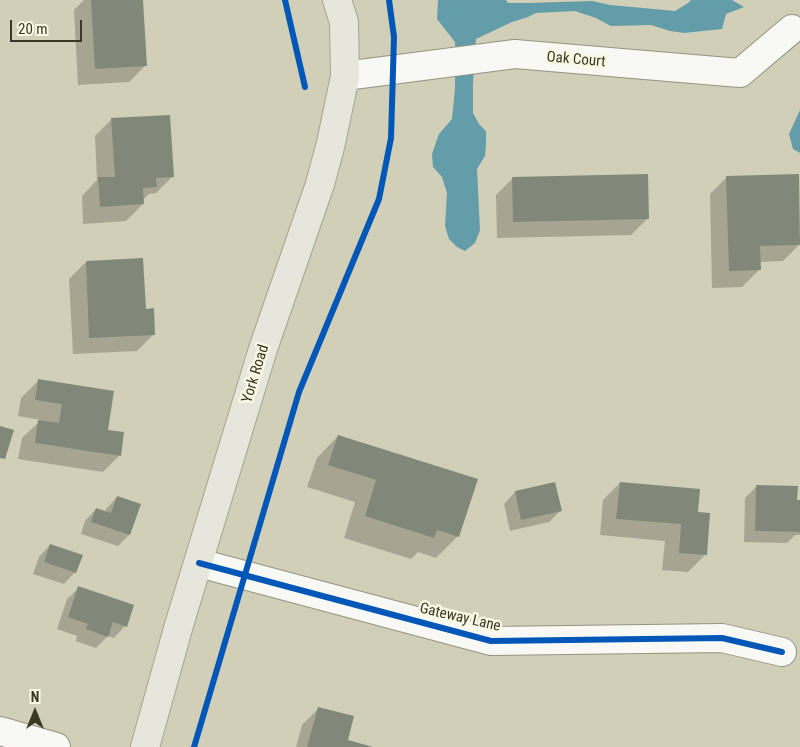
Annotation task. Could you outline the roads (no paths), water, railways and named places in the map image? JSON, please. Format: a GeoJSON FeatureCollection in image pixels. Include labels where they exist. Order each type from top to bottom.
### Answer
{"type":"FeatureCollection","features":[{"type":"Feature","properties":{"kind":"main road","name":"York Road"},"geometry":{"type":"LineString","coordinates":[[145,747],[179,625],[263,349],[320,184],[331,143],[346,76],[344,22],[337,0]]}},
{"type":"Feature","properties":{"kind":"street","name":"Oak Court"},"geometry":{"type":"LineString","coordinates":[[346,76],[515,54],[740,73],[792,29]]}},
{"type":"Feature","properties":{"kind":"street","name":"Gateway Lane"},"geometry":{"type":"LineString","coordinates":[[198,563],[491,641],[722,638],[782,652]]}},
{"type":"Feature","properties":{"kind":"street"},"geometry":{"type":"LineString","coordinates":[[0,731],[56,747]]}},
{"type":"Feature","properties":{"kind":"water"},"geometry":{"type":"Polygon","coordinates":[[[438,0],[506,0],[508,3],[592,1],[610,5],[675,11],[691,0],[732,0],[744,7],[726,14],[722,29],[684,33],[651,25],[611,26],[596,18],[575,11],[536,13],[476,39],[473,113],[479,124],[486,131],[486,144],[485,156],[477,169],[480,230],[475,243],[465,251],[457,247],[449,239],[445,226],[447,193],[442,177],[433,167],[432,154],[439,134],[452,119],[455,88],[455,42],[437,19],[438,0]]]}},
{"type":"Feature","properties":{"kind":"water"},"geometry":{"type":"Polygon","coordinates":[[[800,110],[800,153],[793,149],[789,134],[800,110]]]}}]}
